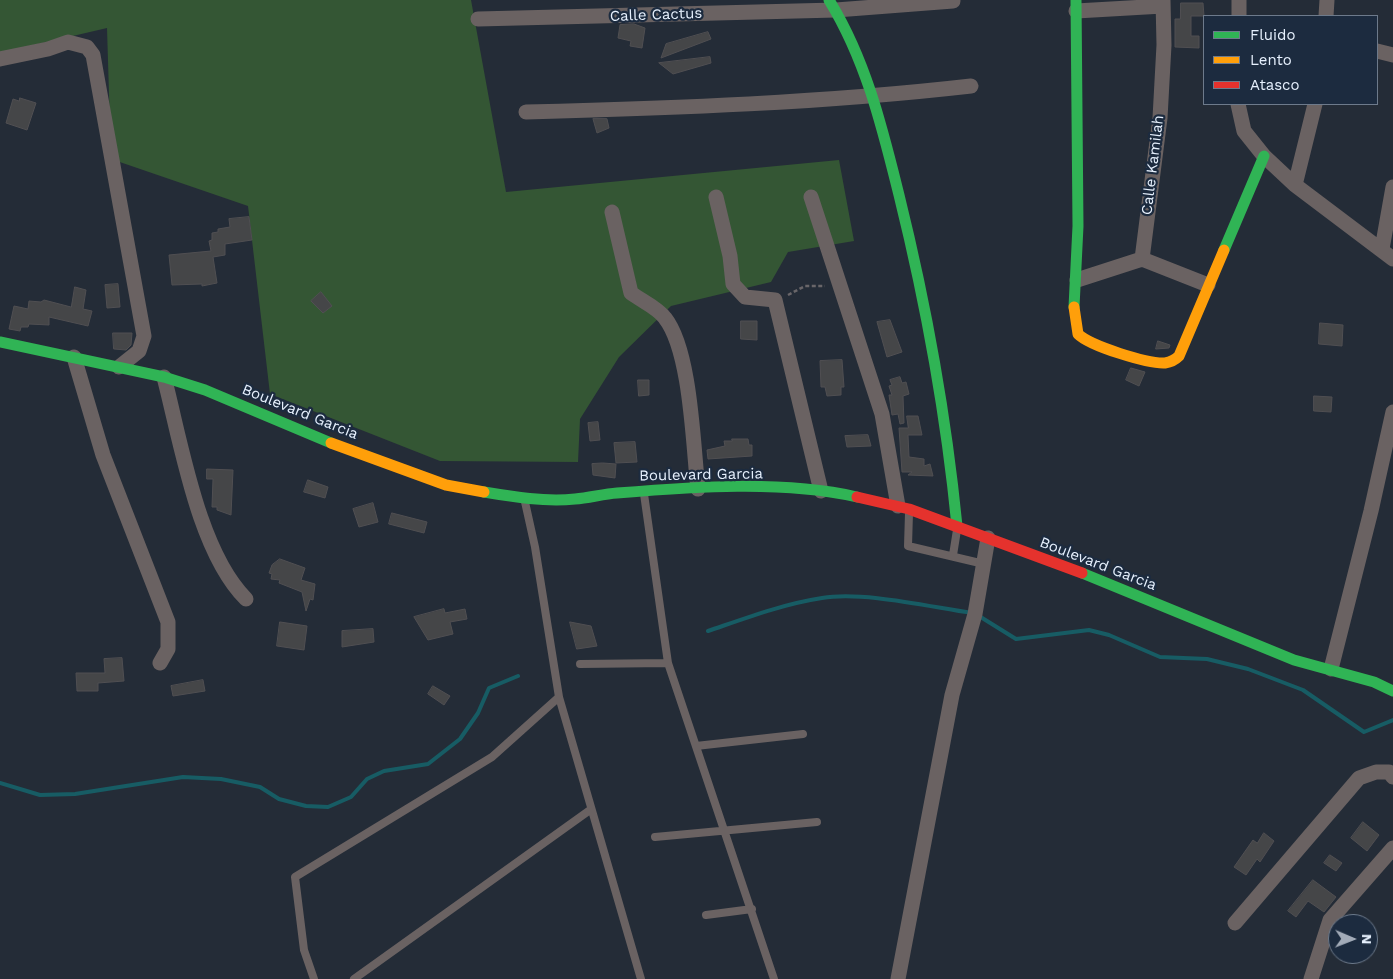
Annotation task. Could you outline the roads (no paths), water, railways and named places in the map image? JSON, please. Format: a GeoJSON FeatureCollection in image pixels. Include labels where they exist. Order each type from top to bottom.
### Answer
{"type":"FeatureCollection","features":[{"type":"Feature","properties":{"kind":"main road"},"geometry":{"type":"LineString","coordinates":[[832,5],[875,97],[921,279],[943,400],[957,526]]}},
{"type":"Feature","properties":{"kind":"main road"},"geometry":{"type":"LineString","coordinates":[[1076,6],[1079,111],[1077,280],[1074,324],[1078,335],[1088,342],[1167,364],[1174,362],[1179,356],[1264,156]]}},
{"type":"Feature","properties":{"kind":"main road","name":"Boulevard Garcia"},"geometry":{"type":"LineString","coordinates":[[0,342],[164,376],[205,390],[326,441],[446,484],[524,498],[574,499],[615,493],[698,489],[731,488],[821,491],[835,492],[904,508],[1129,591],[1294,660],[1374,682],[1393,691]]}},
{"type":"Feature","properties":{"kind":"street"},"geometry":{"type":"LineString","coordinates":[[1239,0],[1239,15]]}},
{"type":"Feature","properties":{"kind":"street"},"geometry":{"type":"LineString","coordinates":[[1326,15],[1327,0]]}},
{"type":"Feature","properties":{"kind":"street","name":"Calle Cactus"},"geometry":{"type":"LineString","coordinates":[[478,19],[953,1]]}},
{"type":"Feature","properties":{"kind":"street"},"geometry":{"type":"LineString","coordinates":[[1076,6],[1163,3]]}},
{"type":"Feature","properties":{"kind":"street","name":"Calle Kamilah"},"geometry":{"type":"LineString","coordinates":[[1142,259],[1160,118],[1164,45],[1163,3]]}},
{"type":"Feature","properties":{"kind":"street"},"geometry":{"type":"LineString","coordinates":[[0,59],[48,49],[68,42],[87,47],[93,55],[144,336],[139,351],[119,367]]}},
{"type":"Feature","properties":{"kind":"street"},"geometry":{"type":"LineString","coordinates":[[1378,51],[1393,55]]}},
{"type":"Feature","properties":{"kind":"street"},"geometry":{"type":"LineString","coordinates":[[526,112],[721,107],[875,97],[971,86]]}},
{"type":"Feature","properties":{"kind":"street"},"geometry":{"type":"LineString","coordinates":[[1238,105],[1244,131],[1264,156],[1295,185],[1388,254]]}},
{"type":"Feature","properties":{"kind":"street"},"geometry":{"type":"LineString","coordinates":[[1295,185],[1315,105]]}},
{"type":"Feature","properties":{"kind":"street"},"geometry":{"type":"LineString","coordinates":[[1388,254],[1393,187]]}},
{"type":"Feature","properties":{"kind":"street"},"geometry":{"type":"LineString","coordinates":[[716,198],[730,256],[733,284],[745,297],[775,300],[821,491]]}},
{"type":"Feature","properties":{"kind":"street"},"geometry":{"type":"LineString","coordinates":[[811,198],[882,414],[904,508]]}},
{"type":"Feature","properties":{"kind":"street"},"geometry":{"type":"LineString","coordinates":[[612,212],[631,293],[665,317],[678,341],[689,398],[698,489]]}},
{"type":"Feature","properties":{"kind":"street"},"geometry":{"type":"LineString","coordinates":[[1077,280],[1142,259],[1208,285]]}},
{"type":"Feature","properties":{"kind":"street"},"geometry":{"type":"LineString","coordinates":[[74,357],[103,455],[168,622],[168,649],[160,662]]}},
{"type":"Feature","properties":{"kind":"street"},"geometry":{"type":"LineString","coordinates":[[164,376],[201,518],[220,566],[246,599]]}},
{"type":"Feature","properties":{"kind":"street"},"geometry":{"type":"LineString","coordinates":[[1331,669],[1371,511],[1393,412]]}},
{"type":"Feature","properties":{"kind":"street"},"geometry":{"type":"LineString","coordinates":[[898,979],[952,695],[975,614],[988,538]]}},
{"type":"Feature","properties":{"kind":"street"},"geometry":{"type":"LineString","coordinates":[[1235,923],[1359,778],[1376,772],[1392,772]]}},
{"type":"Feature","properties":{"kind":"street"},"geometry":{"type":"LineString","coordinates":[[1311,979],[1330,920],[1393,848]]}},
{"type":"Feature","properties":{"kind":"lane"},"geometry":{"type":"LineString","coordinates":[[644,492],[668,663],[774,979]]}},
{"type":"Feature","properties":{"kind":"lane"},"geometry":{"type":"LineString","coordinates":[[524,498],[535,548],[559,697],[590,810],[641,979]]}},
{"type":"Feature","properties":{"kind":"lane"},"geometry":{"type":"LineString","coordinates":[[904,508],[908,546],[953,555],[984,564]]}},
{"type":"Feature","properties":{"kind":"lane"},"geometry":{"type":"LineString","coordinates":[[953,555],[957,526]]}},
{"type":"Feature","properties":{"kind":"lane"},"geometry":{"type":"LineString","coordinates":[[580,664],[668,663]]}},
{"type":"Feature","properties":{"kind":"lane"},"geometry":{"type":"LineString","coordinates":[[314,979],[304,950],[295,877],[492,757],[559,697]]}},
{"type":"Feature","properties":{"kind":"lane"},"geometry":{"type":"LineString","coordinates":[[696,746],[803,734]]}},
{"type":"Feature","properties":{"kind":"lane"},"geometry":{"type":"LineString","coordinates":[[354,979],[590,810]]}},
{"type":"Feature","properties":{"kind":"lane"},"geometry":{"type":"LineString","coordinates":[[655,837],[817,822]]}},
{"type":"Feature","properties":{"kind":"lane"},"geometry":{"type":"LineString","coordinates":[[706,915],[752,909]]}},
{"type":"Feature","properties":{"kind":"waterway"},"geometry":{"type":"LineString","coordinates":[[708,631],[793,604],[838,596],[876,598],[972,613]]}},
{"type":"Feature","properties":{"kind":"waterway"},"geometry":{"type":"LineString","coordinates":[[979,616],[1016,639],[1089,630],[1109,635],[1160,657],[1207,659],[1248,669],[1303,690],[1364,732],[1393,720]]}},
{"type":"Feature","properties":{"kind":"waterway"},"geometry":{"type":"LineString","coordinates":[[0,783],[40,795],[75,794],[183,777],[221,779],[260,787],[279,799],[306,806],[328,807],[351,797],[367,779],[384,771],[428,764],[460,739],[478,713],[489,688],[518,676]]}}]}
